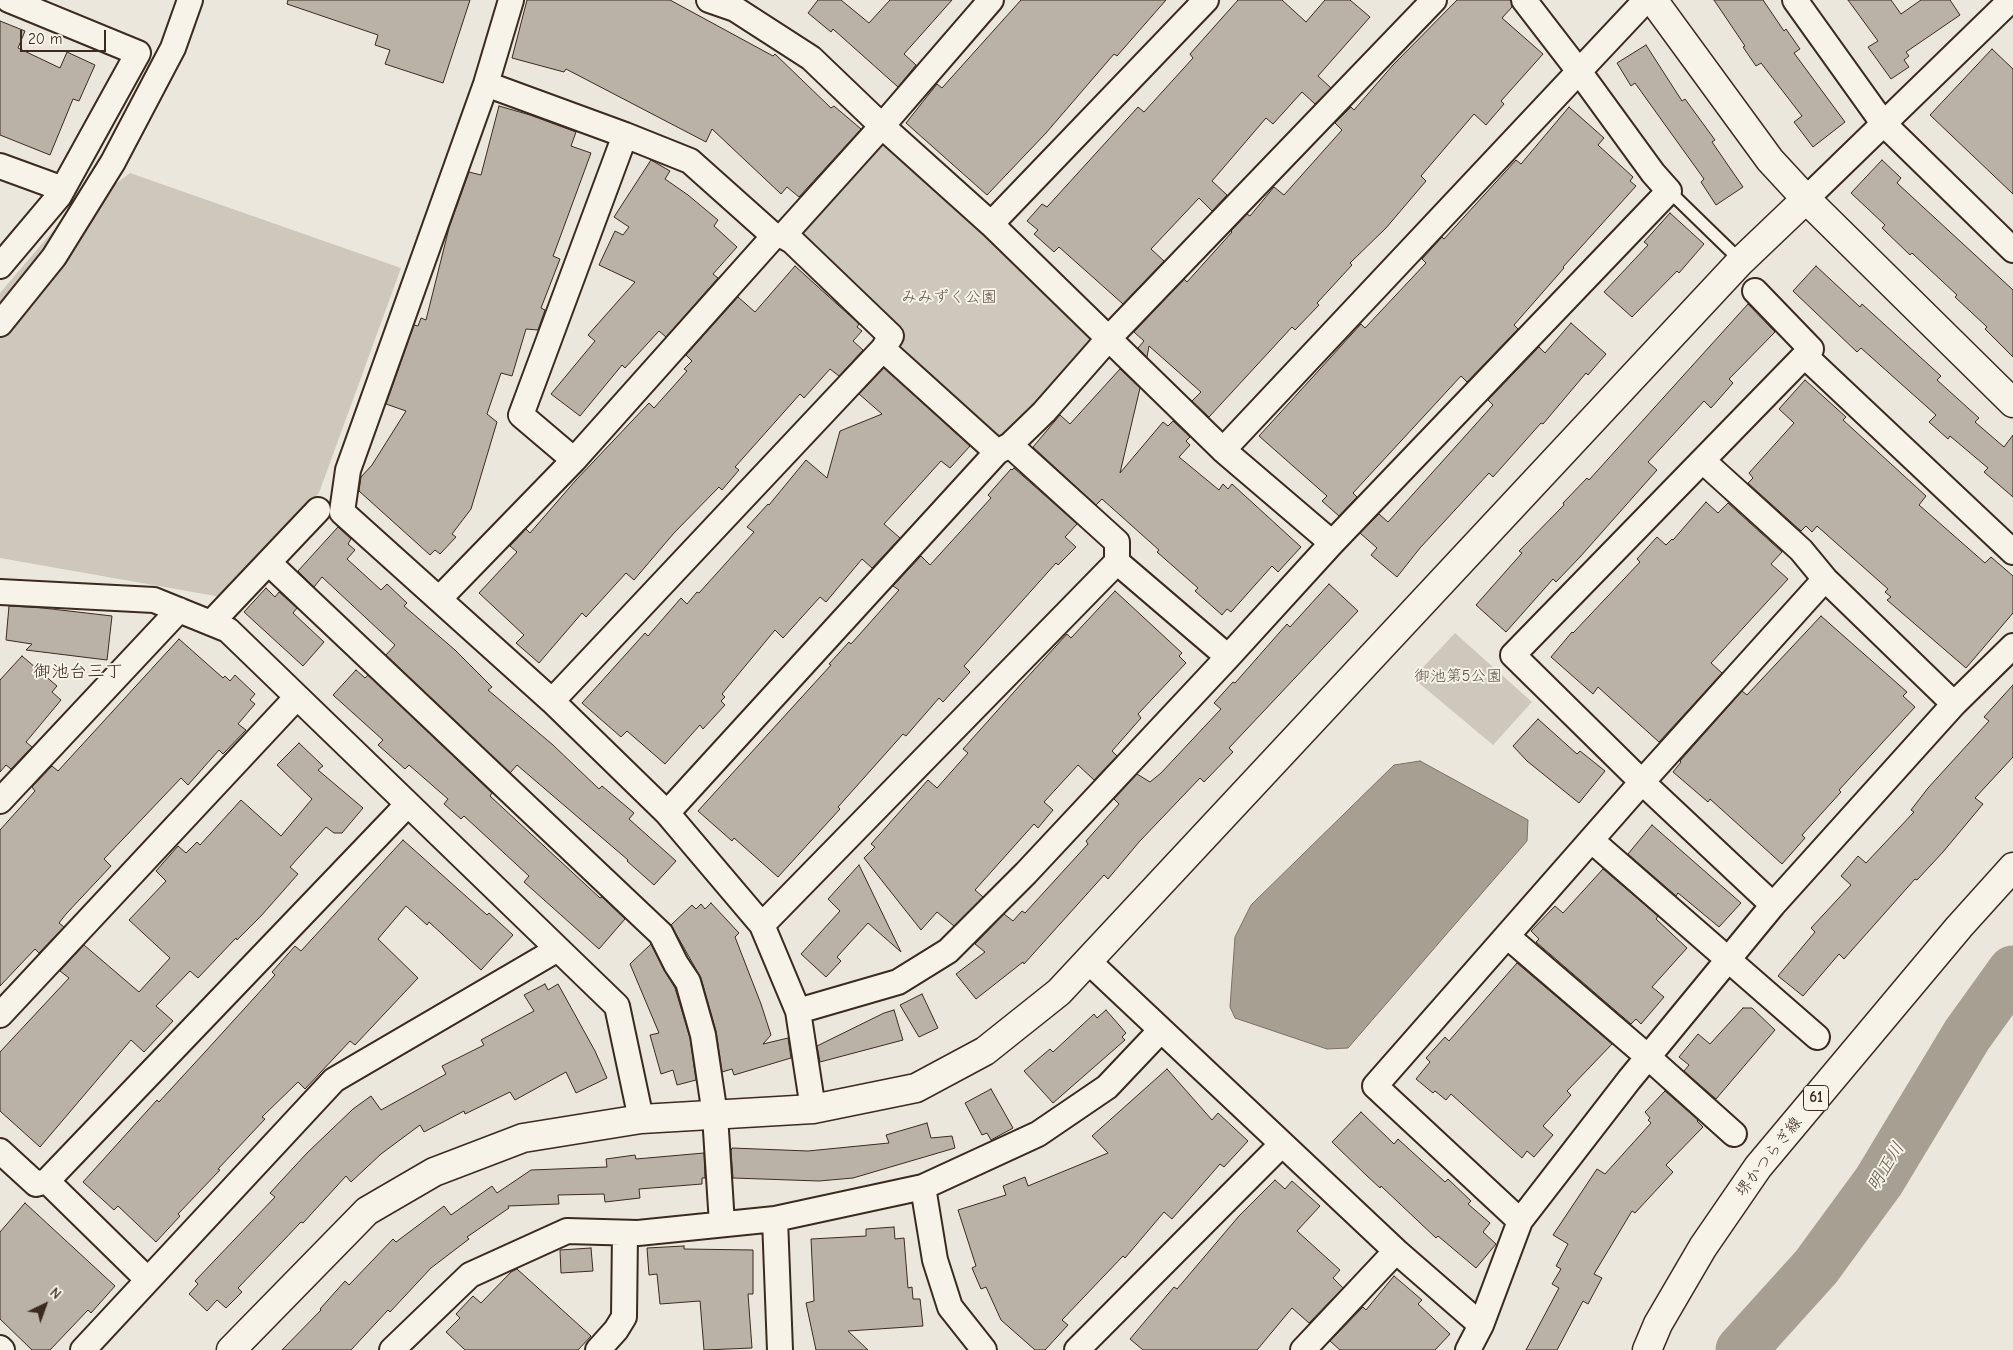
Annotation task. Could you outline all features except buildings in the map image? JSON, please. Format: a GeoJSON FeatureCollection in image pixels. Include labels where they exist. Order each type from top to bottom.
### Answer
{"type":"FeatureCollection","features":[{"type":"Feature","properties":{"kind":"street"},"geometry":{"type":"LineString","coordinates":[[0,266],[60,196],[138,53],[9,0]]}},
{"type":"Feature","properties":{"kind":"street"},"geometry":{"type":"LineString","coordinates":[[0,324],[54,257],[113,162],[173,48],[190,0]]}},
{"type":"Feature","properties":{"kind":"street"},"geometry":{"type":"LineString","coordinates":[[511,0],[486,84],[348,470],[342,512],[440,598],[552,701],[667,813],[762,925],[798,1011],[813,1109]]}},
{"type":"Feature","properties":{"kind":"street"},"geometry":{"type":"LineString","coordinates":[[709,0],[735,9],[812,58],[882,126],[991,224],[1223,450],[1332,543]]}},
{"type":"Feature","properties":{"kind":"street"},"geometry":{"type":"LineString","coordinates":[[991,224],[1206,0]]}},
{"type":"Feature","properties":{"kind":"street"},"geometry":{"type":"LineString","coordinates":[[667,813],[1004,449],[1044,412],[1109,338],[1434,0]]}},
{"type":"Feature","properties":{"kind":"street"},"geometry":{"type":"LineString","coordinates":[[798,1011],[898,982],[948,951],[1026,873],[1332,543],[1669,191],[1653,173],[1524,0]]}},
{"type":"Feature","properties":{"kind":"street"},"geometry":{"type":"LineString","coordinates":[[1223,450],[1578,70],[1646,0]]}},
{"type":"Feature","properties":{"kind":"street"},"geometry":{"type":"LineString","coordinates":[[1654,0],[1770,160],[1806,199],[2013,402]]}},
{"type":"Feature","properties":{"kind":"street"},"geometry":{"type":"LineString","coordinates":[[1795,0],[1883,123],[2013,250]]}},
{"type":"Feature","properties":{"kind":"street"},"geometry":{"type":"LineString","coordinates":[[440,598],[574,460],[778,236],[882,126],[981,3]]}},
{"type":"Feature","properties":{"kind":"street"},"geometry":{"type":"LineString","coordinates":[[234,1349],[367,1211],[434,1172],[523,1138],[641,1119],[813,1109],[916,1088],[985,1051],[1059,992],[1741,261],[2008,4]]}},
{"type":"Feature","properties":{"kind":"street"},"geometry":{"type":"LineString","coordinates":[[486,84],[690,161],[778,236],[792,241],[891,336],[883,349],[552,701]]}},
{"type":"Feature","properties":{"kind":"street"},"geometry":{"type":"LineString","coordinates":[[574,460],[521,415],[625,135]]}},
{"type":"Feature","properties":{"kind":"street"},"geometry":{"type":"LineString","coordinates":[[0,166],[63,189]]}},
{"type":"Feature","properties":{"kind":"street"},"geometry":{"type":"LineString","coordinates":[[1755,291],[1811,350],[1513,655],[1642,782],[1773,905]]}},
{"type":"Feature","properties":{"kind":"street"},"geometry":{"type":"LineString","coordinates":[[762,925],[1117,562],[1118,542],[883,349]]}},
{"type":"Feature","properties":{"kind":"street"},"geometry":{"type":"LineString","coordinates":[[1805,356],[2013,552]]}},
{"type":"Feature","properties":{"kind":"street"},"geometry":{"type":"LineString","coordinates":[[1703,461],[1801,550],[1825,579],[1954,704]]}},
{"type":"Feature","properties":{"kind":"street"},"geometry":{"type":"LineString","coordinates":[[211,623],[318,510]]}},
{"type":"Feature","properties":{"kind":"street"},"geometry":{"type":"LineString","coordinates":[[1117,562],[1228,657]]}},
{"type":"Feature","properties":{"kind":"street"},"geometry":{"type":"LineString","coordinates":[[269,563],[661,934],[676,964],[688,982],[703,1035],[715,1115],[722,1224]]}},
{"type":"Feature","properties":{"kind":"street"},"geometry":{"type":"LineString","coordinates":[[1520,1221],[1375,1086],[1642,782],[1825,579]]}},
{"type":"Feature","properties":{"kind":"street"},"geometry":{"type":"LineString","coordinates":[[0,592],[154,600],[228,630],[617,1006],[641,1119]]}},
{"type":"Feature","properties":{"kind":"street"},"geometry":{"type":"LineString","coordinates":[[0,801],[179,610]]}},
{"type":"Feature","properties":{"kind":"street"},"geometry":{"type":"LineString","coordinates":[[1468,1350],[1481,1325],[1520,1221],[1648,1057],[1773,905],[1954,704],[2013,646]]}},
{"type":"Feature","properties":{"kind":"street"},"geometry":{"type":"LineString","coordinates":[[0,1015],[297,697]]}},
{"type":"Feature","properties":{"kind":"street"},"geometry":{"type":"LineString","coordinates":[[0,1150],[36,1184],[47,1180],[408,804]]}},
{"type":"Feature","properties":{"kind":"street"},"geometry":{"type":"LineString","coordinates":[[1591,840],[1817,1037]]}},
{"type":"Feature","properties":{"kind":"street","name":"堺かつらぎ線"},"geometry":{"type":"LineString","coordinates":[[1647,1350],[1658,1324],[1703,1247],[1758,1167],[1959,927],[2013,867]]}},
{"type":"Feature","properties":{"kind":"street"},"geometry":{"type":"LineString","coordinates":[[1507,936],[1734,1134]]}},
{"type":"Feature","properties":{"kind":"street"},"geometry":{"type":"LineString","coordinates":[[83,1350],[334,1080],[558,949]]}},
{"type":"Feature","properties":{"kind":"street"},"geometry":{"type":"LineString","coordinates":[[1088,961],[1396,1250],[1481,1325]]}},
{"type":"Feature","properties":{"kind":"street"},"geometry":{"type":"LineString","coordinates":[[392,1350],[470,1275],[567,1231],[638,1233],[775,1219],[923,1187],[1038,1134],[1107,1087],[1161,1030]]}},
{"type":"Feature","properties":{"kind":"street"},"geometry":{"type":"LineString","coordinates":[[1077,1350],[1282,1144]]}},
{"type":"Feature","properties":{"kind":"street"},"geometry":{"type":"LineString","coordinates":[[47,1180],[148,1280]]}},
{"type":"Feature","properties":{"kind":"street"},"geometry":{"type":"LineString","coordinates":[[923,1187],[935,1260],[950,1306],[984,1350]]}},
{"type":"Feature","properties":{"kind":"street"},"geometry":{"type":"LineString","coordinates":[[775,1219],[780,1350]]}},
{"type":"Feature","properties":{"kind":"street"},"geometry":{"type":"LineString","coordinates":[[598,1350],[616,1330],[624,1317],[625,1232]]}},
{"type":"Feature","properties":{"kind":"street"},"geometry":{"type":"LineString","coordinates":[[1303,1350],[1396,1250]]}},
{"type":"Feature","properties":{"kind":"lane"},"geometry":{"type":"LineString","coordinates":[[1669,191],[1741,261]]}},
{"type":"Feature","properties":{"kind":"green space","name":"みみずく公園"},"geometry":{"type":"Polygon","coordinates":[[[886,142],[1100,346],[1005,445],[792,241],[886,142]]]}},
{"type":"Feature","properties":{"kind":"green space"},"geometry":{"type":"Polygon","coordinates":[[[130,173],[401,268],[319,493],[221,597],[0,558],[0,293],[52,232],[130,173]]]}},
{"type":"Feature","properties":{"kind":"green space","name":"御池第5公園"},"geometry":{"type":"Polygon","coordinates":[[[1455,633],[1532,702],[1493,745],[1413,678],[1455,633]]]}},
{"type":"Feature","properties":{"kind":"shaded area"},"geometry":{"type":"Polygon","coordinates":[[[1420,761],[1528,820],[1527,841],[1348,1048],[1327,1049],[1235,1018],[1230,1007],[1235,937],[1251,905],[1394,765],[1420,761]]]}},
{"type":"Feature","properties":{"kind":"waterway","name":"明正川"},"geometry":{"type":"LineString","coordinates":[[1741,1350],[1816,1267],[1879,1181],[1967,1035],[2013,971]]}},
{"type":"Feature","properties":{"kind":"district","name":"御池台三丁"},"geometry":{"type":"Point","coordinates":[78,672]}}]}
